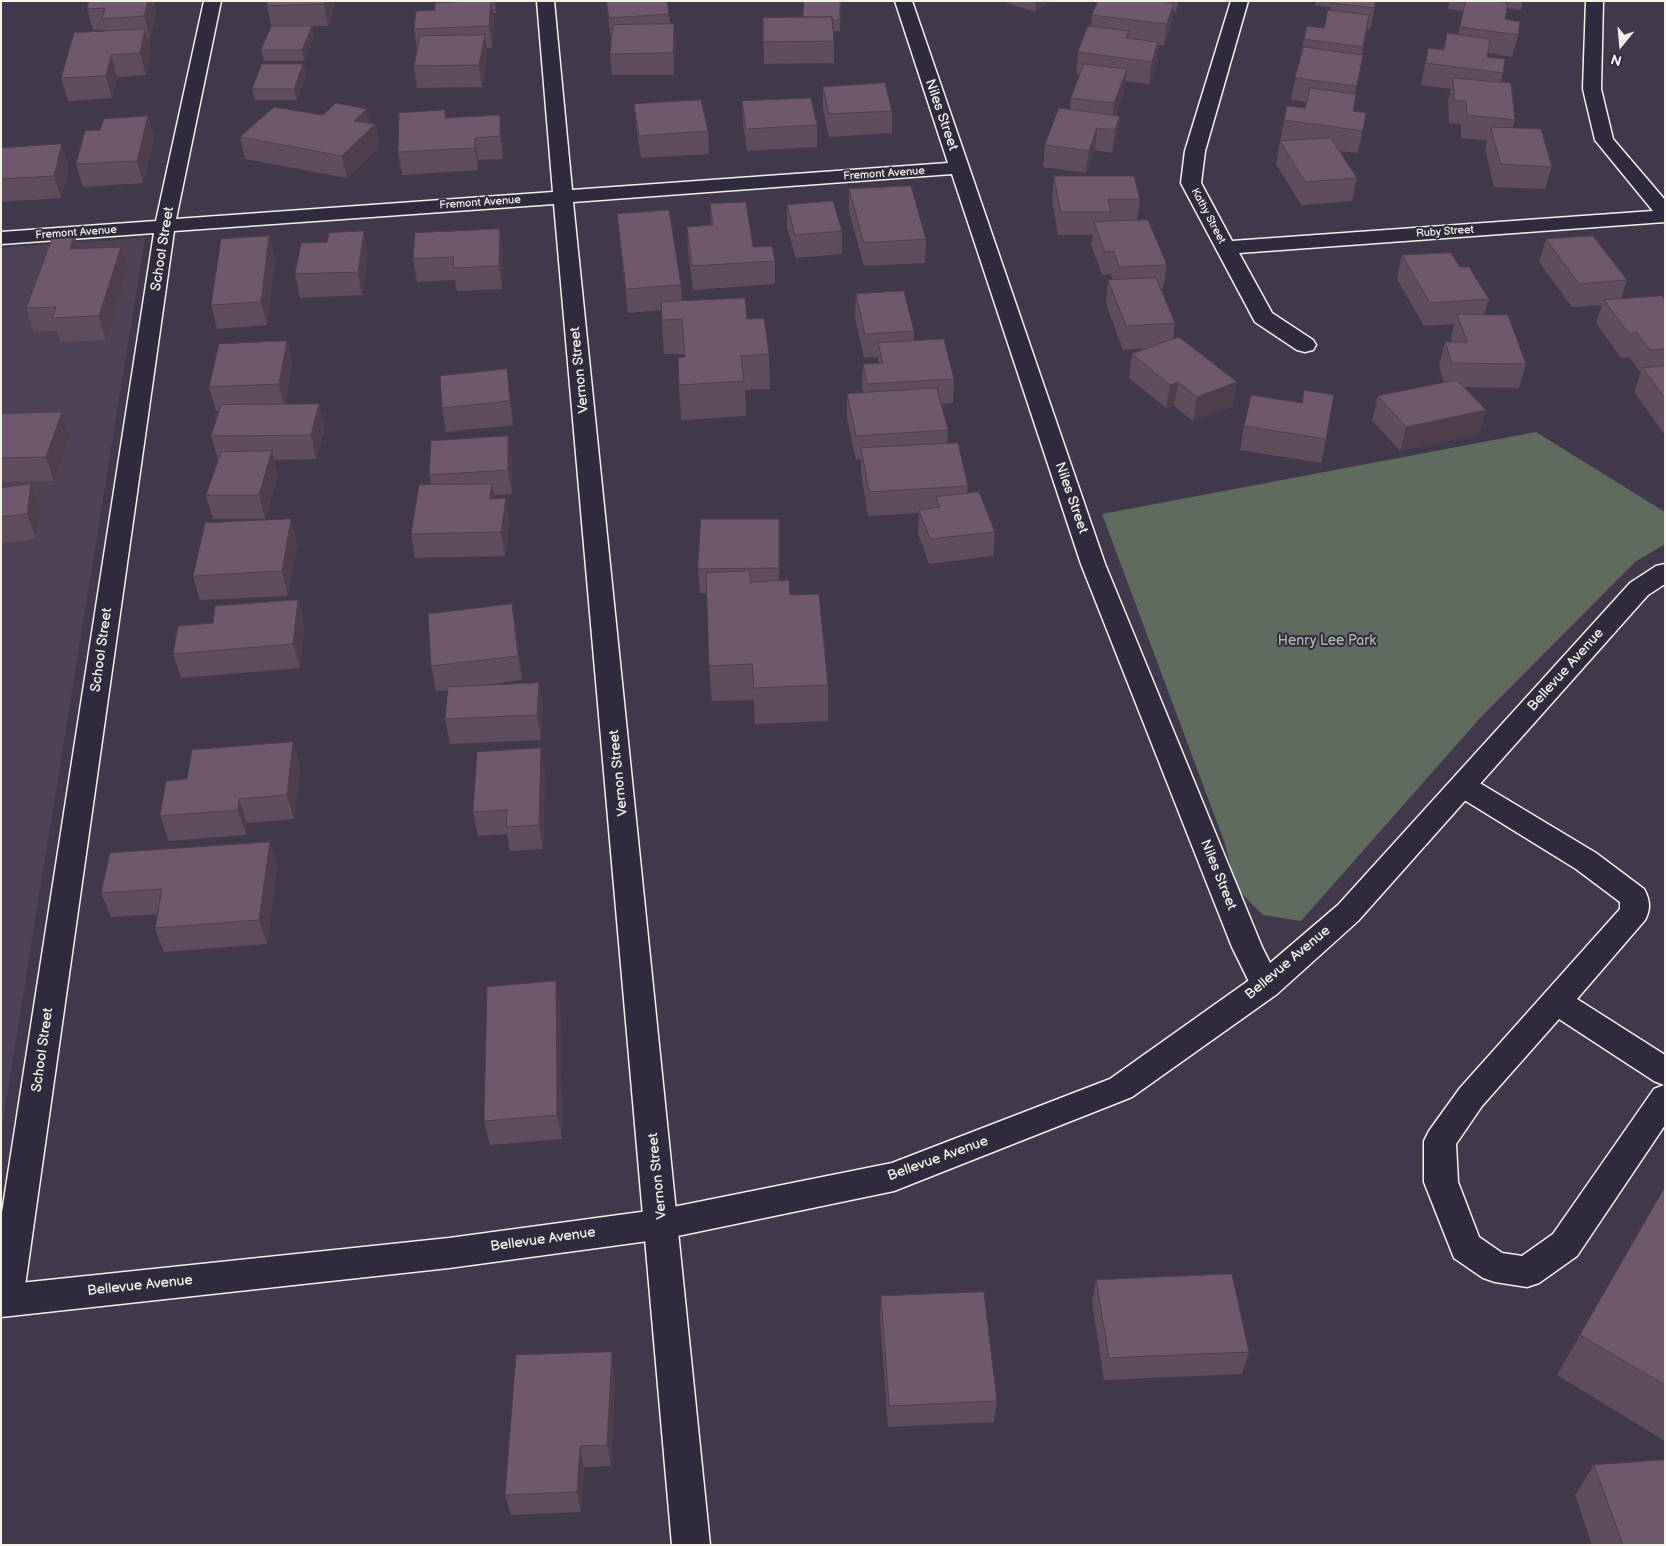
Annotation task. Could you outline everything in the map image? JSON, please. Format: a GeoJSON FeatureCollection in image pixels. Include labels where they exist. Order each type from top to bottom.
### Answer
{"type":"FeatureCollection","features":[{"type":"Feature","properties":{"kind":"street","name":"School Street"},"geometry":{"type":"LineString","coordinates":[[4,1301],[165,226],[213,1]]}},
{"type":"Feature","properties":{"kind":"street","name":"Vernon Street"},"geometry":{"type":"LineString","coordinates":[[546,1],[563,197],[663,1224],[691,1545]]}},
{"type":"Feature","properties":{"kind":"street","name":"Niles Street"},"geometry":{"type":"LineString","coordinates":[[902,1],[1093,564],[1247,947],[1266,985]]}},
{"type":"Feature","properties":{"kind":"street","name":"Kathy Street"},"geometry":{"type":"LineString","coordinates":[[1240,1],[1195,151],[1191,183],[1263,317],[1305,345]]}},
{"type":"Feature","properties":{"kind":"street"},"geometry":{"type":"LineString","coordinates":[[1595,1],[1592,89],[1604,140],[1665,215]]}},
{"type":"Feature","properties":{"kind":"street","name":"Fremont Avenue"},"geometry":{"type":"LineString","coordinates":[[1,238],[959,168]]}},
{"type":"Feature","properties":{"kind":"street","name":"Ruby Street"},"geometry":{"type":"LineString","coordinates":[[1225,248],[1665,215]]}},
{"type":"Feature","properties":{"kind":"street","name":"Bellevue Avenue"},"geometry":{"type":"LineString","coordinates":[[4,1301],[450,1253],[663,1224],[894,1177],[1121,1088],[1266,985],[1348,913],[1639,589],[1665,572]]}},
{"type":"Feature","properties":{"kind":"street"},"geometry":{"type":"LineString","coordinates":[[1463,786],[1586,861],[1634,898],[1635,912],[1471,1097],[1440,1141],[1441,1182],[1466,1247],[1495,1267],[1527,1272],[1564,1245],[1665,1098]]}},
{"type":"Feature","properties":{"kind":"street"},"geometry":{"type":"LineString","coordinates":[[1556,1001],[1665,1072]]}},
{"type":"Feature","properties":{"kind":"shaded area"},"geometry":{"type":"Polygon","coordinates":[[[145,238],[1,1132],[1,248],[145,238]]]}},
{"type":"Feature","properties":{"kind":"green space","name":"Henry Lee Park"},"geometry":{"type":"Polygon","coordinates":[[[1536,432],[1665,512],[1665,544],[1635,562],[1481,717],[1301,921],[1263,915],[1237,889],[1224,841],[1102,514],[1536,432]]]}},
{"type":"Feature","properties":{"kind":"building"},"geometry":{"type":"Polygon","coordinates":[[[89,1],[148,1],[144,16],[102,19],[105,8],[87,9],[89,1]]]}},
{"type":"Feature","properties":{"kind":"building"},"geometry":{"type":"Polygon","coordinates":[[[268,1],[325,1],[324,4],[267,6],[268,1]]]}},
{"type":"Feature","properties":{"kind":"building"},"geometry":{"type":"Polygon","coordinates":[[[491,1],[489,26],[414,29],[416,11],[435,10],[435,3],[491,1]]]}},
{"type":"Feature","properties":{"kind":"building"},"geometry":{"type":"Polygon","coordinates":[[[607,1],[667,1],[669,14],[609,18],[607,1]]]}},
{"type":"Feature","properties":{"kind":"building"},"geometry":{"type":"Polygon","coordinates":[[[804,1],[840,1],[840,20],[832,20],[832,17],[803,17],[804,1]]]}},
{"type":"Feature","properties":{"kind":"building"},"geometry":{"type":"Polygon","coordinates":[[[1098,1],[1157,1],[1174,3],[1167,24],[1092,15],[1098,1]]]}},
{"type":"Feature","properties":{"kind":"building"},"geometry":{"type":"Polygon","coordinates":[[[1332,1],[1376,1],[1374,8],[1332,3],[1332,1]]]}},
{"type":"Feature","properties":{"kind":"building"},"geometry":{"type":"Polygon","coordinates":[[[1466,1],[1508,3],[1505,19],[1520,22],[1518,35],[1460,27],[1466,1]]]}},
{"type":"Feature","properties":{"kind":"building"},"geometry":{"type":"Polygon","coordinates":[[[1328,10],[1369,15],[1363,47],[1304,39],[1307,26],[1324,28],[1328,10]]]}},
{"type":"Feature","properties":{"kind":"building"},"geometry":{"type":"Polygon","coordinates":[[[832,17],[834,41],[763,42],[763,18],[832,17]]]}},
{"type":"Feature","properties":{"kind":"building"},"geometry":{"type":"Polygon","coordinates":[[[674,24],[673,53],[610,54],[613,25],[674,24]]]}},
{"type":"Feature","properties":{"kind":"building"},"geometry":{"type":"Polygon","coordinates":[[[272,26],[312,26],[302,50],[261,50],[272,26]]]}},
{"type":"Feature","properties":{"kind":"building"},"geometry":{"type":"Polygon","coordinates":[[[1088,26],[1129,31],[1126,38],[1158,42],[1152,62],[1078,52],[1088,26]]]}},
{"type":"Feature","properties":{"kind":"building"},"geometry":{"type":"Polygon","coordinates":[[[145,29],[140,53],[111,55],[106,76],[61,78],[74,33],[145,29]]]}},
{"type":"Feature","properties":{"kind":"building"},"geometry":{"type":"Polygon","coordinates":[[[1447,33],[1490,39],[1487,57],[1505,59],[1503,73],[1426,63],[1428,48],[1444,50],[1447,33]]]}},
{"type":"Feature","properties":{"kind":"building"},"geometry":{"type":"Polygon","coordinates":[[[485,35],[479,65],[414,66],[420,36],[485,35]]]}},
{"type":"Feature","properties":{"kind":"building"},"geometry":{"type":"Polygon","coordinates":[[[1304,47],[1363,55],[1357,86],[1295,78],[1304,47]]]}},
{"type":"Feature","properties":{"kind":"building"},"geometry":{"type":"Polygon","coordinates":[[[262,64],[303,64],[294,89],[252,89],[262,64]]]}},
{"type":"Feature","properties":{"kind":"building"},"geometry":{"type":"Polygon","coordinates":[[[1084,64],[1127,69],[1114,103],[1071,98],[1084,64]]]}},
{"type":"Feature","properties":{"kind":"building"},"geometry":{"type":"Polygon","coordinates":[[[1453,78],[1511,83],[1515,120],[1467,115],[1466,101],[1455,101],[1453,78]]]}},
{"type":"Feature","properties":{"kind":"building"},"geometry":{"type":"Polygon","coordinates":[[[885,83],[892,111],[829,114],[823,87],[885,83]]]}},
{"type":"Feature","properties":{"kind":"building"},"geometry":{"type":"Polygon","coordinates":[[[1310,88],[1356,94],[1353,111],[1366,113],[1363,131],[1284,120],[1287,106],[1305,108],[1310,88]]]}},
{"type":"Feature","properties":{"kind":"building"},"geometry":{"type":"Polygon","coordinates":[[[811,98],[817,125],[746,129],[742,101],[811,98]]]}},
{"type":"Feature","properties":{"kind":"building"},"geometry":{"type":"Polygon","coordinates":[[[701,100],[708,131],[639,136],[634,104],[701,100]]]}},
{"type":"Feature","properties":{"kind":"building"},"geometry":{"type":"Polygon","coordinates":[[[336,103],[367,109],[354,121],[375,124],[342,156],[240,137],[274,107],[323,115],[336,103]]]}},
{"type":"Feature","properties":{"kind":"building"},"geometry":{"type":"Polygon","coordinates":[[[1059,108],[1120,116],[1115,130],[1097,128],[1089,151],[1045,145],[1059,108]]]}},
{"type":"Feature","properties":{"kind":"building"},"geometry":{"type":"Polygon","coordinates":[[[445,110],[445,118],[500,115],[500,136],[475,138],[475,148],[398,152],[399,113],[445,110]]]}},
{"type":"Feature","properties":{"kind":"building"},"geometry":{"type":"Polygon","coordinates":[[[148,116],[137,161],[76,164],[85,131],[100,130],[104,119],[148,116]]]}},
{"type":"Feature","properties":{"kind":"building"},"geometry":{"type":"Polygon","coordinates":[[[1491,127],[1541,129],[1552,167],[1501,164],[1491,127]]]}},
{"type":"Feature","properties":{"kind":"building"},"geometry":{"type":"Polygon","coordinates":[[[1331,138],[1357,178],[1305,182],[1280,141],[1331,138]]]}},
{"type":"Feature","properties":{"kind":"building"},"geometry":{"type":"Polygon","coordinates":[[[62,144],[54,176],[1,179],[1,148],[62,144]]]}},
{"type":"Feature","properties":{"kind":"building"},"geometry":{"type":"Polygon","coordinates":[[[1054,176],[1134,176],[1140,199],[1108,199],[1111,212],[1061,212],[1054,176]]]}},
{"type":"Feature","properties":{"kind":"building"},"geometry":{"type":"Polygon","coordinates":[[[911,186],[926,239],[864,243],[849,189],[911,186]]]}},
{"type":"Feature","properties":{"kind":"building"},"geometry":{"type":"Polygon","coordinates":[[[833,201],[842,231],[795,235],[787,205],[833,201]]]}},
{"type":"Feature","properties":{"kind":"building"},"geometry":{"type":"Polygon","coordinates":[[[746,202],[753,247],[772,246],[775,261],[692,266],[687,227],[713,225],[710,204],[746,202]]]}},
{"type":"Feature","properties":{"kind":"building"},"geometry":{"type":"Polygon","coordinates":[[[669,210],[681,285],[626,289],[617,214],[669,210]]]}},
{"type":"Feature","properties":{"kind":"building"},"geometry":{"type":"Polygon","coordinates":[[[1148,220],[1167,265],[1119,267],[1114,251],[1105,252],[1094,222],[1148,220]]]}},
{"type":"Feature","properties":{"kind":"building"},"geometry":{"type":"Polygon","coordinates":[[[500,229],[499,266],[453,268],[454,257],[413,259],[415,233],[500,229]]]}},
{"type":"Feature","properties":{"kind":"building"},"geometry":{"type":"Polygon","coordinates":[[[364,231],[358,272],[295,274],[301,243],[327,242],[329,233],[364,231]]]}},
{"type":"Feature","properties":{"kind":"building"},"geometry":{"type":"Polygon","coordinates":[[[74,235],[70,249],[121,247],[99,316],[52,318],[56,307],[26,308],[53,236],[74,235]]]}},
{"type":"Feature","properties":{"kind":"building"},"geometry":{"type":"Polygon","coordinates":[[[269,236],[261,302],[211,305],[221,239],[269,236]]]}},
{"type":"Feature","properties":{"kind":"building"},"geometry":{"type":"Polygon","coordinates":[[[1593,236],[1627,280],[1579,284],[1546,239],[1593,236]]]}},
{"type":"Feature","properties":{"kind":"building"},"geometry":{"type":"Polygon","coordinates":[[[1451,253],[1460,267],[1469,267],[1489,299],[1430,303],[1402,255],[1451,253]]]}},
{"type":"Feature","properties":{"kind":"building"},"geometry":{"type":"Polygon","coordinates":[[[1156,278],[1175,323],[1126,326],[1108,280],[1156,278]]]}},
{"type":"Feature","properties":{"kind":"building"},"geometry":{"type":"Polygon","coordinates":[[[904,291],[914,331],[865,334],[856,294],[904,291]]]}},
{"type":"Feature","properties":{"kind":"building"},"geometry":{"type":"Polygon","coordinates":[[[1662,296],[1665,300],[1665,349],[1650,350],[1637,333],[1629,334],[1604,300],[1662,296]]]}},
{"type":"Feature","properties":{"kind":"building"},"geometry":{"type":"Polygon","coordinates":[[[745,298],[747,319],[764,318],[769,354],[741,356],[744,381],[679,385],[678,358],[685,357],[682,319],[662,320],[661,302],[745,298]]]}},
{"type":"Feature","properties":{"kind":"building"},"geometry":{"type":"Polygon","coordinates":[[[1457,314],[1508,315],[1526,364],[1452,363],[1445,342],[1467,342],[1457,314]]]}},
{"type":"Feature","properties":{"kind":"building"},"geometry":{"type":"Polygon","coordinates":[[[1179,337],[1237,382],[1197,397],[1178,382],[1170,385],[1132,354],[1179,337]]]}},
{"type":"Feature","properties":{"kind":"building"},"geometry":{"type":"Polygon","coordinates":[[[944,339],[954,379],[867,384],[863,364],[883,363],[878,343],[944,339]]]}},
{"type":"Feature","properties":{"kind":"building"},"geometry":{"type":"Polygon","coordinates":[[[287,341],[279,384],[209,387],[219,344],[287,341]]]}},
{"type":"Feature","properties":{"kind":"building"},"geometry":{"type":"Polygon","coordinates":[[[1665,366],[1665,399],[1643,368],[1665,366]]]}},
{"type":"Feature","properties":{"kind":"building"},"geometry":{"type":"Polygon","coordinates":[[[507,369],[510,401],[442,408],[440,376],[507,369]]]}},
{"type":"Feature","properties":{"kind":"building"},"geometry":{"type":"Polygon","coordinates":[[[1457,380],[1486,410],[1406,427],[1378,396],[1457,380]]]}},
{"type":"Feature","properties":{"kind":"building"},"geometry":{"type":"Polygon","coordinates":[[[937,388],[948,430],[856,436],[847,394],[937,388]]]}},
{"type":"Feature","properties":{"kind":"building"},"geometry":{"type":"Polygon","coordinates":[[[1304,390],[1334,395],[1326,439],[1244,426],[1251,395],[1302,403],[1304,390]]]}},
{"type":"Feature","properties":{"kind":"building"},"geometry":{"type":"Polygon","coordinates":[[[319,404],[311,435],[211,436],[221,405],[319,404]]]}},
{"type":"Feature","properties":{"kind":"building"},"geometry":{"type":"Polygon","coordinates":[[[62,412],[46,457],[1,458],[1,414],[62,412]]]}},
{"type":"Feature","properties":{"kind":"building"},"geometry":{"type":"Polygon","coordinates":[[[508,436],[508,470],[429,475],[431,441],[508,436]]]}},
{"type":"Feature","properties":{"kind":"building"},"geometry":{"type":"Polygon","coordinates":[[[958,443],[968,486],[869,492],[861,448],[958,443]]]}},
{"type":"Feature","properties":{"kind":"building"},"geometry":{"type":"Polygon","coordinates":[[[272,451],[259,495],[206,495],[221,452],[272,451]]]}},
{"type":"Feature","properties":{"kind":"building"},"geometry":{"type":"Polygon","coordinates":[[[31,484],[27,514],[1,517],[1,488],[31,484]]]}},
{"type":"Feature","properties":{"kind":"building"},"geometry":{"type":"Polygon","coordinates":[[[492,484],[490,499],[506,498],[501,532],[411,534],[419,485],[492,484]]]}},
{"type":"Feature","properties":{"kind":"building"},"geometry":{"type":"Polygon","coordinates":[[[979,492],[995,532],[930,539],[919,510],[940,507],[936,497],[979,492]]]}},
{"type":"Feature","properties":{"kind":"building"},"geometry":{"type":"Polygon","coordinates":[[[291,519],[282,571],[193,576],[205,523],[291,519]]]}},
{"type":"Feature","properties":{"kind":"building"},"geometry":{"type":"Polygon","coordinates":[[[701,519],[779,519],[779,568],[698,569],[701,519]]]}},
{"type":"Feature","properties":{"kind":"building"},"geometry":{"type":"Polygon","coordinates":[[[750,571],[750,582],[789,580],[790,595],[819,594],[828,685],[754,688],[752,664],[709,666],[706,573],[750,571]]]}},
{"type":"Feature","properties":{"kind":"building"},"geometry":{"type":"Polygon","coordinates":[[[298,600],[293,644],[173,654],[178,626],[213,623],[215,606],[298,600]]]}},
{"type":"Feature","properties":{"kind":"building"},"geometry":{"type":"Polygon","coordinates":[[[512,604],[518,656],[431,666],[428,614],[512,604]]]}},
{"type":"Feature","properties":{"kind":"building"},"geometry":{"type":"Polygon","coordinates":[[[539,683],[537,715],[445,719],[448,687],[539,683]]]}},
{"type":"Feature","properties":{"kind":"building"},"geometry":{"type":"Polygon","coordinates":[[[293,742],[287,795],[239,799],[238,810],[160,816],[166,781],[187,779],[192,750],[293,742]]]}},
{"type":"Feature","properties":{"kind":"building"},"geometry":{"type":"Polygon","coordinates":[[[541,748],[539,825],[506,827],[507,810],[473,812],[477,752],[541,748]]]}},
{"type":"Feature","properties":{"kind":"building"},"geometry":{"type":"Polygon","coordinates":[[[270,842],[259,920],[155,928],[162,889],[101,893],[110,853],[270,842]]]}},
{"type":"Feature","properties":{"kind":"building"},"geometry":{"type":"Polygon","coordinates":[[[556,981],[557,1115],[484,1121],[487,987],[556,981]]]}},
{"type":"Feature","properties":{"kind":"building"},"geometry":{"type":"Polygon","coordinates":[[[1665,1187],[1665,1385],[1580,1335],[1665,1187]]]}},
{"type":"Feature","properties":{"kind":"building"},"geometry":{"type":"Polygon","coordinates":[[[1232,1274],[1249,1352],[1109,1358],[1096,1280],[1232,1274]]]}},
{"type":"Feature","properties":{"kind":"building"},"geometry":{"type":"Polygon","coordinates":[[[984,1292],[997,1401],[889,1406],[881,1296],[984,1292]]]}},
{"type":"Feature","properties":{"kind":"building"},"geometry":{"type":"Polygon","coordinates":[[[612,1352],[607,1445],[580,1446],[577,1492],[505,1495],[516,1355],[612,1352]]]}},
{"type":"Feature","properties":{"kind":"building"},"geometry":{"type":"Polygon","coordinates":[[[1664,1460],[1665,1545],[1623,1545],[1594,1465],[1664,1460]]]}}]}
